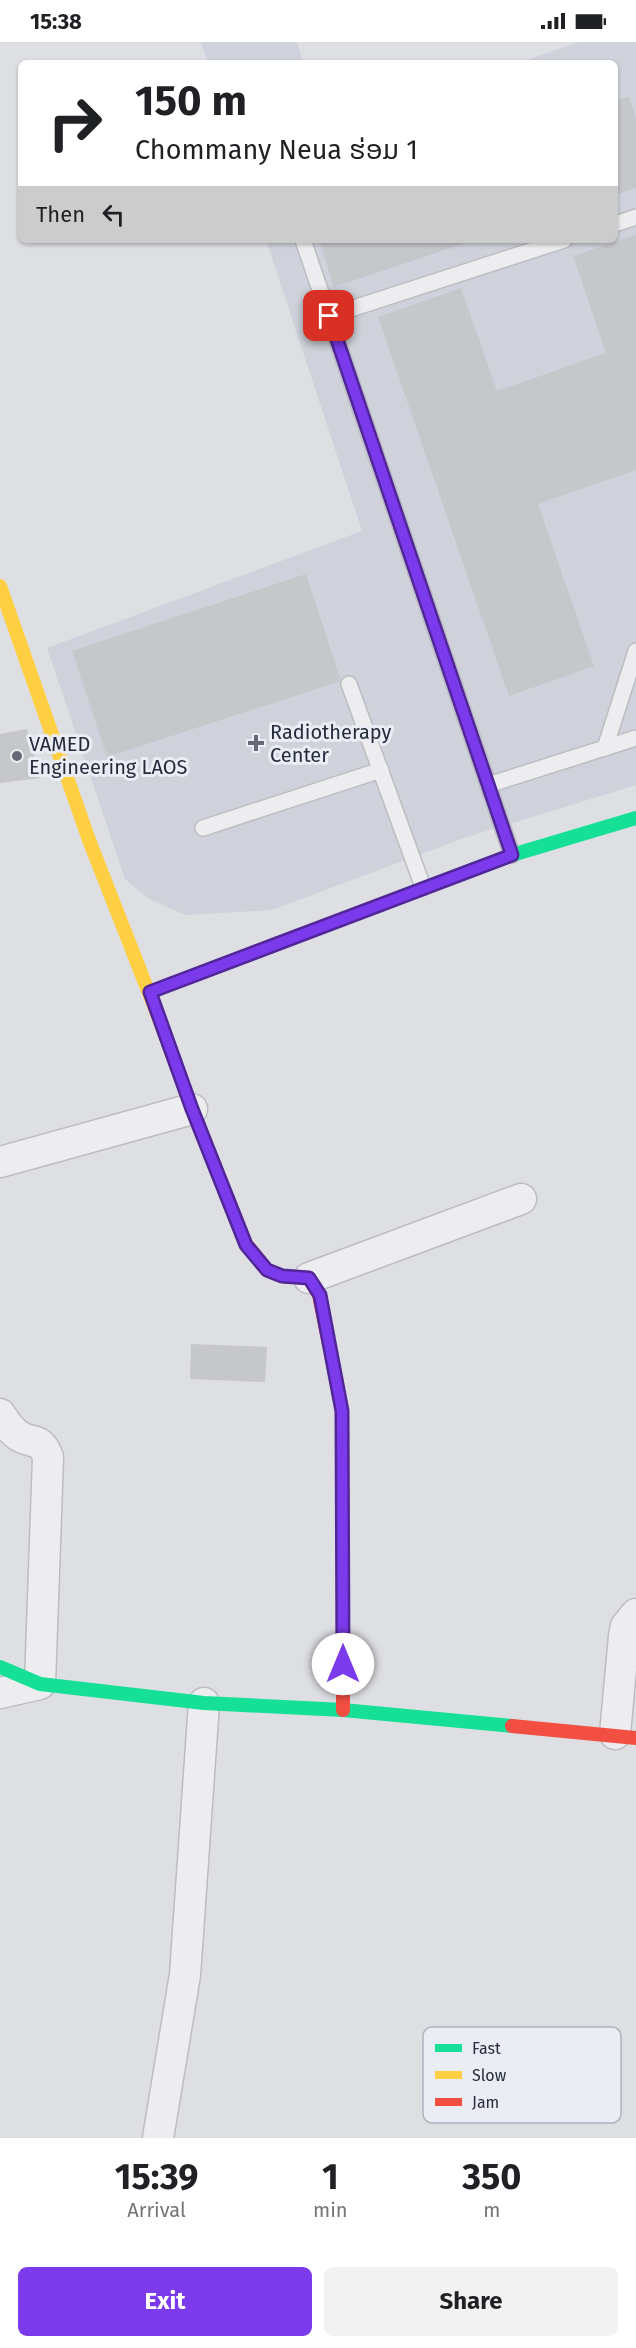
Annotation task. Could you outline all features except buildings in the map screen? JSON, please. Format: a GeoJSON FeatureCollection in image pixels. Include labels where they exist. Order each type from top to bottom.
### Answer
{"type":"FeatureCollection","features":[{"type":"Feature","properties":{"kind":"street"},"geometry":{"type":"LineString","coordinates":[[2,599],[89,840],[150,992],[192,1109],[246,1245],[267,1270],[282,1276],[309,1278],[521,1199]]}},
{"type":"Feature","properties":{"kind":"street"},"geometry":{"type":"LineString","coordinates":[[150,992],[512,855],[636,818]]}},
{"type":"Feature","properties":{"kind":"street"},"geometry":{"type":"LineString","coordinates":[[0,1162],[192,1109]]}},
{"type":"Feature","properties":{"kind":"street"},"geometry":{"type":"LineString","coordinates":[[309,1278],[320,1295],[342,1411],[344,1710]]}},
{"type":"Feature","properties":{"kind":"street"},"geometry":{"type":"LineString","coordinates":[[0,1414],[12,1430],[21,1437],[36,1440],[44,1447],[48,1457],[40,1684]]}},
{"type":"Feature","properties":{"kind":"street"},"geometry":{"type":"LineString","coordinates":[[0,1667],[40,1684],[204,1703],[344,1710],[626,1736],[624,1636],[626,1626],[636,1614]]}},
{"type":"Feature","properties":{"kind":"street"},"geometry":{"type":"LineString","coordinates":[[0,1693],[40,1684]]}},
{"type":"Feature","properties":{"kind":"street"},"geometry":{"type":"LineString","coordinates":[[158,2138],[185,1975],[204,1703]]}},
{"type":"Feature","properties":{"kind":"lane"},"geometry":{"type":"LineString","coordinates":[[618,223],[636,217]]}},
{"type":"Feature","properties":{"kind":"lane"},"geometry":{"type":"LineString","coordinates":[[304,243],[512,855]]}},
{"type":"Feature","properties":{"kind":"lane"},"geometry":{"type":"LineString","coordinates":[[329,316],[555,243]]}},
{"type":"Feature","properties":{"kind":"lane"},"geometry":{"type":"LineString","coordinates":[[605,748],[636,651]]}},
{"type":"Feature","properties":{"kind":"lane"},"geometry":{"type":"LineString","coordinates":[[349,684],[423,887]]}},
{"type":"Feature","properties":{"kind":"lane"},"geometry":{"type":"LineString","coordinates":[[488,785],[636,738]]}},
{"type":"Feature","properties":{"kind":"lane"},"geometry":{"type":"LineString","coordinates":[[203,828],[381,770]]}},
{"type":"Feature","properties":{"kind":"shaded area"},"geometry":{"type":"Polygon","coordinates":[[[201,42],[297,42],[302,60],[207,60],[201,42]]]}},
{"type":"Feature","properties":{"kind":"shaded area"},"geometry":{"type":"Polygon","coordinates":[[[579,42],[636,42],[636,785],[464,838],[272,910],[186,915],[149,899],[125,879],[47,648],[362,531],[267,243],[618,243],[618,60],[527,60],[579,42]]]}},
{"type":"Feature","properties":{"kind":"traffic: fast"},"geometry":{"type":"LineString","coordinates":[[400,897],[512,855],[636,818]]}},
{"type":"Feature","properties":{"kind":"traffic: fast"},"geometry":{"type":"LineString","coordinates":[[0,1667],[40,1684],[204,1703],[343,1710],[512,1726]]}},
{"type":"Feature","properties":{"kind":"traffic: slow"},"geometry":{"type":"LineString","coordinates":[[0,586],[89,840],[163,1029]]}},
{"type":"Feature","properties":{"kind":"traffic: slow"},"geometry":{"type":"LineString","coordinates":[[150,992],[400,897]]}},
{"type":"Feature","properties":{"kind":"traffic: slow"},"geometry":{"type":"LineString","coordinates":[[329,1344],[342,1411],[343,1603]]}},
{"type":"Feature","properties":{"kind":"traffic: jam"},"geometry":{"type":"LineString","coordinates":[[163,1029],[246,1244],[267,1270],[282,1276],[309,1278],[319,1295],[329,1344]]}},
{"type":"Feature","properties":{"kind":"traffic: jam"},"geometry":{"type":"LineString","coordinates":[[343,1603],[343,1710]]}},
{"type":"Feature","properties":{"kind":"traffic: jam"},"geometry":{"type":"LineString","coordinates":[[512,1726],[636,1738]]}},
{"type":"Feature","properties":{"kind":"place","name":"Radiotherapy Center"},"geometry":{"type":"Point","coordinates":[256,743]}},
{"type":"Feature","properties":{"kind":"place","name":"VAMED Engineering LAOS"},"geometry":{"type":"Point","coordinates":[17,756]}},
{"type":"Feature","properties":{"kind":"route"},"geometry":{"type":"LineString","coordinates":[[329,316],[512,855],[150,992],[192,1109],[246,1245],[267,1270],[282,1276],[309,1278],[320,1295],[342,1411],[343,1664]]}}]}
